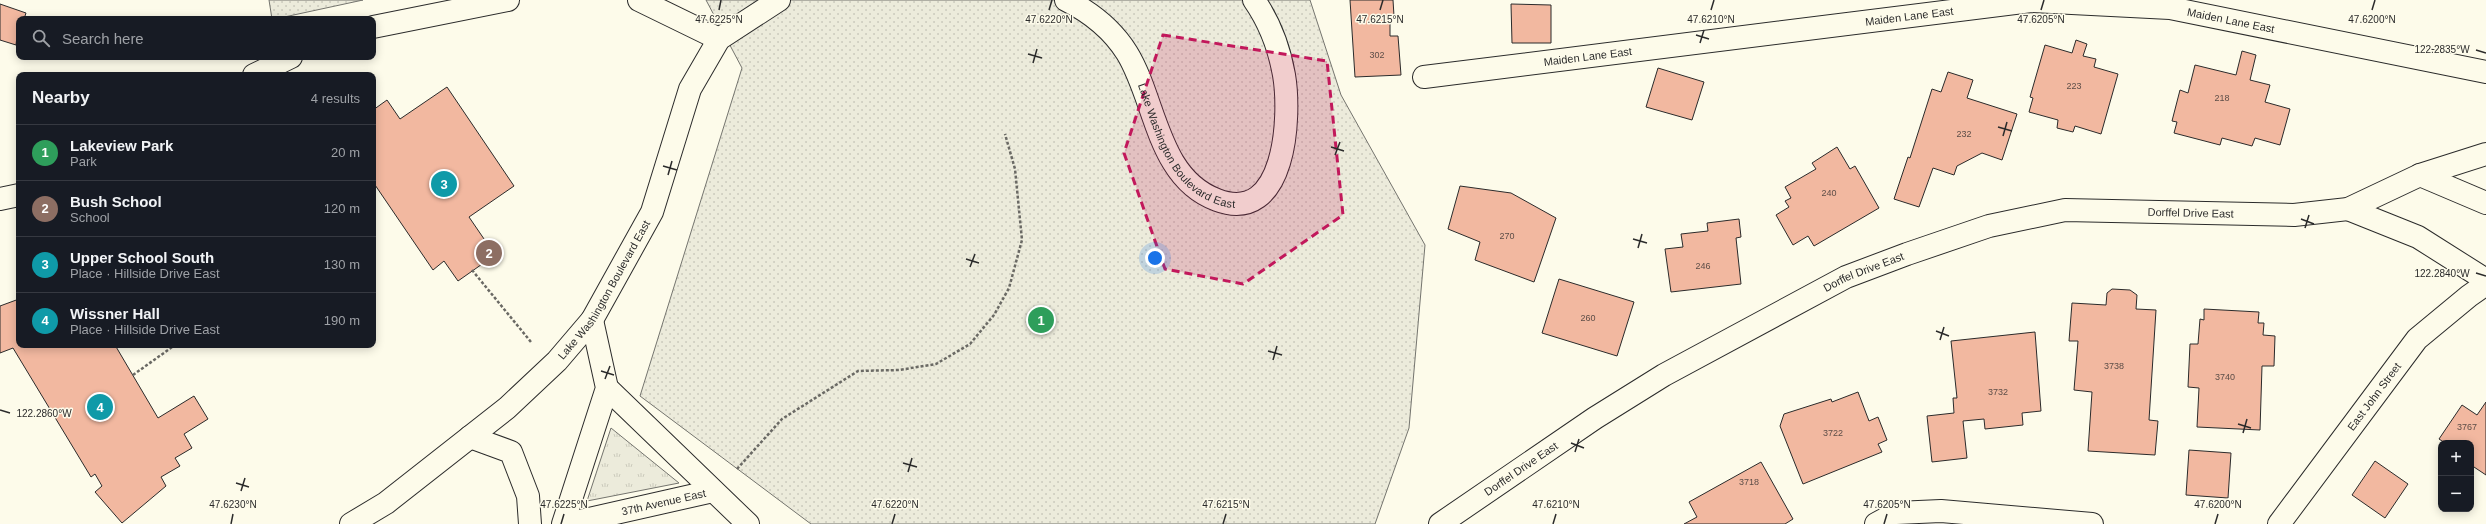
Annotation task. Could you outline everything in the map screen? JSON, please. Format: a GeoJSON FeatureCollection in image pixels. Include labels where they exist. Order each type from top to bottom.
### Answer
{"type":"FeatureCollection","features":[{"type":"Feature","properties":{"kind":"street"},"geometry":{"type":"LineString","coordinates":[[376,26],[508,0]]}},
{"type":"Feature","properties":{"kind":"street"},"geometry":{"type":"LineString","coordinates":[[639,0],[719,39]]}},
{"type":"Feature","properties":{"kind":"street","name":"Lake Washington Boulevard East"},"geometry":{"type":"LineString","coordinates":[[351,524],[386,503],[507,408],[557,361],[592,320],[652,212],[690,89],[719,39],[779,0]]}},
{"type":"Feature","properties":{"kind":"street","name":"Lake Washington Boulevard East"},"geometry":{"type":"LineString","coordinates":[[1066,0],[1109,29],[1127,53],[1169,155],[1183,177],[1198,191],[1217,200],[1233,204],[1249,201],[1263,193],[1274,178],[1284,141],[1287,118],[1286,95],[1278,50],[1267,19],[1254,0]]}},
{"type":"Feature","properties":{"kind":"street","name":"Maiden Lane East"},"geometry":{"type":"LineString","coordinates":[[1424,77],[2031,1],[2170,8],[2486,72]]}},
{"type":"Feature","properties":{"kind":"street"},"geometry":{"type":"LineString","coordinates":[[260,72],[285,60]]}},
{"type":"Feature","properties":{"kind":"street"},"geometry":{"type":"LineString","coordinates":[[2420,175],[2486,154]]}},
{"type":"Feature","properties":{"kind":"street"},"geometry":{"type":"LineString","coordinates":[[2420,175],[2486,203]]}},
{"type":"Feature","properties":{"kind":"street","name":"Dorffel Drive East"},"geometry":{"type":"LineString","coordinates":[[1440,524],[1595,418],[1664,375],[1846,277],[1907,254],[1989,226],[2065,210],[2294,215],[2348,208],[2420,175]]}},
{"type":"Feature","properties":{"kind":"street"},"geometry":{"type":"LineString","coordinates":[[0,198],[16,195]]}},
{"type":"Feature","properties":{"kind":"street","name":"Dorffel Drive East"},"geometry":{"type":"LineString","coordinates":[[2348,208],[2418,236],[2486,280]]}},
{"type":"Feature","properties":{"kind":"street","name":"East John Street"},"geometry":{"type":"LineString","coordinates":[[2279,524],[2418,339],[2469,296],[2486,284]]}},
{"type":"Feature","properties":{"kind":"street"},"geometry":{"type":"LineString","coordinates":[[563,524],[607,388],[592,320]]}},
{"type":"Feature","properties":{"kind":"street","name":"37th Avenue East"},"geometry":{"type":"LineString","coordinates":[[607,388],[748,524]]}},
{"type":"Feature","properties":{"kind":"street"},"geometry":{"type":"LineString","coordinates":[[470,437],[510,452],[528,496],[530,524]]}},
{"type":"Feature","properties":{"kind":"street","name":"37th Avenue East"},"geometry":{"type":"LineString","coordinates":[[567,524],[713,491]]}},
{"type":"Feature","properties":{"kind":"street"},"geometry":{"type":"LineString","coordinates":[[1876,524],[1896,513],[1941,511],[2092,524]]}},
{"type":"Feature","properties":{"kind":"path"},"geometry":{"type":"LineString","coordinates":[[734,472],[782,419],[858,370],[899,370],[936,364],[970,344],[994,316],[1009,288],[1022,240],[1015,169],[1005,134]]}},
{"type":"Feature","properties":{"kind":"path"},"geometry":{"type":"LineString","coordinates":[[472,270],[536,349]]}},
{"type":"Feature","properties":{"kind":"path"},"geometry":{"type":"LineString","coordinates":[[133,375],[170,348]]}},
{"type":"Feature","properties":{"kind":"highlighted area"},"geometry":{"type":"Polygon","coordinates":[[[1163,35],[1327,61],[1343,215],[1243,284],[1165,269],[1124,153],[1163,35]]]}},
{"type":"Feature","properties":{"kind":"green space"},"geometry":{"type":"Polygon","coordinates":[[[269,0],[363,0],[289,16],[272,16],[269,0]]]}},
{"type":"Feature","properties":{"kind":"green space"},"geometry":{"type":"Polygon","coordinates":[[[706,0],[1310,0],[1341,95],[1425,245],[1409,428],[1375,524],[811,524],[640,396],[742,68],[706,0]]]}},
{"type":"Feature","properties":{"kind":"green space"},"geometry":{"type":"Polygon","coordinates":[[[611,428],[679,483],[587,501],[611,428]]]}},
{"type":"Feature","properties":{"kind":"building"},"geometry":{"type":"Polygon","coordinates":[[[1350,0],[1393,0],[1394,16],[1390,17],[1390,36],[1398,36],[1401,75],[1355,77],[1350,0]]]}},
{"type":"Feature","properties":{"kind":"building"},"geometry":{"type":"Polygon","coordinates":[[[0,4],[26,13],[25,16],[16,16],[16,45],[0,40],[0,4]]]}},
{"type":"Feature","properties":{"kind":"building"},"geometry":{"type":"Polygon","coordinates":[[[1511,4],[1551,5],[1551,43],[1512,43],[1511,4]]]}},
{"type":"Feature","properties":{"kind":"building"},"geometry":{"type":"Polygon","coordinates":[[[2076,40],[2087,44],[2083,56],[2096,59],[2094,67],[2118,74],[2101,134],[2075,126],[2073,132],[2057,128],[2058,120],[2029,112],[2033,98],[2030,97],[2045,45],[2072,53],[2076,40]]]}},
{"type":"Feature","properties":{"kind":"building"},"geometry":{"type":"Polygon","coordinates":[[[2242,51],[2256,55],[2250,80],[2270,85],[2265,102],[2290,109],[2280,145],[2255,138],[2252,146],[2222,138],[2220,145],[2174,133],[2177,122],[2172,121],[2180,90],[2188,93],[2195,65],[2236,75],[2242,51]]]}},
{"type":"Feature","properties":{"kind":"building"},"geometry":{"type":"Polygon","coordinates":[[[1658,68],[1704,82],[1692,120],[1646,107],[1658,68]]]}},
{"type":"Feature","properties":{"kind":"building"},"geometry":{"type":"Polygon","coordinates":[[[1948,72],[1973,80],[1967,98],[2017,114],[2002,160],[1982,153],[1957,166],[1954,175],[1933,168],[1919,207],[1894,199],[1908,157],[1910,158],[1932,89],[1941,92],[1948,72]]]}},
{"type":"Feature","properties":{"kind":"building"},"geometry":{"type":"Polygon","coordinates":[[[447,87],[514,186],[469,217],[495,255],[458,281],[444,261],[433,270],[376,186],[376,108],[387,100],[400,119],[447,87]]]}},
{"type":"Feature","properties":{"kind":"building"},"geometry":{"type":"Polygon","coordinates":[[[1837,147],[1850,169],[1855,166],[1879,208],[1814,246],[1808,236],[1793,245],[1776,215],[1789,207],[1785,201],[1791,198],[1785,187],[1816,169],[1812,163],[1837,147]]]}},
{"type":"Feature","properties":{"kind":"building"},"geometry":{"type":"Polygon","coordinates":[[[1460,186],[1511,193],[1556,218],[1534,282],[1475,260],[1480,242],[1448,229],[1460,186]]]}},
{"type":"Feature","properties":{"kind":"building"},"geometry":{"type":"Polygon","coordinates":[[[1739,219],[1741,237],[1736,238],[1741,284],[1671,292],[1665,249],[1683,247],[1681,234],[1708,231],[1707,223],[1739,219]]]}},
{"type":"Feature","properties":{"kind":"building"},"geometry":{"type":"Polygon","coordinates":[[[1559,279],[1634,302],[1617,356],[1542,333],[1559,279]]]}},
{"type":"Feature","properties":{"kind":"building"},"geometry":{"type":"Polygon","coordinates":[[[2112,289],[2130,290],[2137,295],[2136,309],[2156,310],[2149,420],[2158,421],[2155,455],[2088,451],[2092,392],[2074,390],[2078,341],[2069,341],[2072,303],[2106,305],[2107,293],[2112,289]]]}},
{"type":"Feature","properties":{"kind":"building"},"geometry":{"type":"Polygon","coordinates":[[[16,300],[16,348],[117,348],[158,418],[194,396],[208,419],[184,434],[192,448],[175,458],[180,466],[161,477],[166,486],[122,523],[95,492],[102,486],[95,474],[91,477],[13,348],[0,353],[0,306],[16,300]]]}},
{"type":"Feature","properties":{"kind":"building"},"geometry":{"type":"Polygon","coordinates":[[[2204,309],[2259,312],[2258,323],[2264,323],[2263,335],[2275,336],[2274,366],[2262,366],[2260,430],[2197,427],[2199,388],[2188,387],[2190,344],[2198,344],[2200,319],[2204,320],[2204,309]]]}},
{"type":"Feature","properties":{"kind":"building"},"geometry":{"type":"Polygon","coordinates":[[[2035,332],[2041,411],[2022,413],[2023,425],[1985,429],[1984,419],[1963,421],[1967,458],[1932,462],[1927,416],[1954,413],[1953,398],[1957,398],[1951,341],[2035,332]]]}},
{"type":"Feature","properties":{"kind":"building"},"geometry":{"type":"Polygon","coordinates":[[[1858,392],[1869,421],[1878,417],[1887,440],[1878,444],[1882,452],[1803,484],[1780,426],[1784,414],[1831,399],[1832,402],[1858,392]]]}},
{"type":"Feature","properties":{"kind":"building"},"geometry":{"type":"Polygon","coordinates":[[[2486,402],[2486,475],[2474,467],[2474,440],[2439,439],[2462,405],[2477,415],[2486,402]]]}},
{"type":"Feature","properties":{"kind":"building"},"geometry":{"type":"Polygon","coordinates":[[[2189,450],[2231,453],[2228,498],[2186,495],[2189,450]]]}},
{"type":"Feature","properties":{"kind":"building"},"geometry":{"type":"Polygon","coordinates":[[[2375,461],[2408,484],[2385,518],[2352,495],[2375,461]]]}},
{"type":"Feature","properties":{"kind":"building"},"geometry":{"type":"Polygon","coordinates":[[[1761,462],[1793,519],[1785,524],[1684,524],[1697,517],[1689,502],[1761,462]]]}},
{"type":"Feature","properties":{"kind":"place","name":"Upper School South"},"geometry":{"type":"Point","coordinates":[444,184]}},
{"type":"Feature","properties":{"kind":"place","name":"Bush School"},"geometry":{"type":"Point","coordinates":[489,253]}},
{"type":"Feature","properties":{"kind":"place","name":"Lakeview Park"},"geometry":{"type":"Point","coordinates":[1041,320]}},
{"type":"Feature","properties":{"kind":"place","name":"Wissner Hall"},"geometry":{"type":"Point","coordinates":[100,407]}}]}
